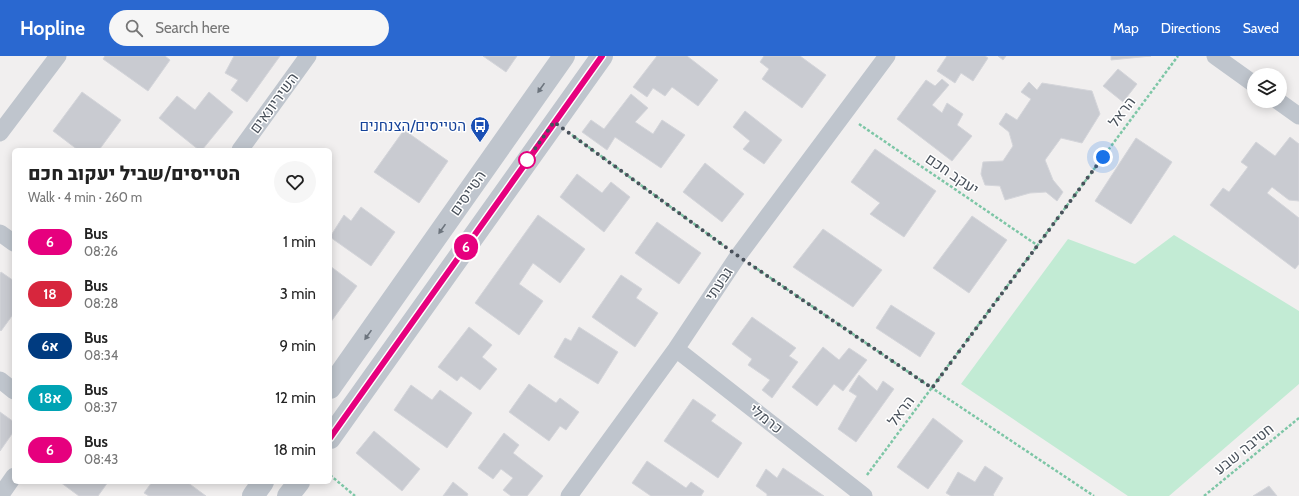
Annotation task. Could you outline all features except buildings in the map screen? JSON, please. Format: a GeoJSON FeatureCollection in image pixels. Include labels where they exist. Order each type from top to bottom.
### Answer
{"type":"FeatureCollection","features":[{"type":"Feature","properties":{"kind":"street"},"geometry":{"type":"LineString","coordinates":[[0,133],[58,56]]}},
{"type":"Feature","properties":{"kind":"street","name":"השיריונאים"},"geometry":{"type":"LineString","coordinates":[[241,148],[308,56]]}},
{"type":"Feature","properties":{"kind":"street","name":"הטייסים"},"geometry":{"type":"LineString","coordinates":[[332,385],[564,56]]}},
{"type":"Feature","properties":{"kind":"street","name":"הטייסים"},"geometry":{"type":"LineString","coordinates":[[332,435],[602,56]]}},
{"type":"Feature","properties":{"kind":"street","name":"גבעתי"},"geometry":{"type":"LineString","coordinates":[[569,496],[676,349],[738,256],[887,56]]}},
{"type":"Feature","properties":{"kind":"street"},"geometry":{"type":"LineString","coordinates":[[1215,56],[1247,79]]}},
{"type":"Feature","properties":{"kind":"street"},"geometry":{"type":"LineString","coordinates":[[1287,107],[1299,116]]}},
{"type":"Feature","properties":{"kind":"street"},"geometry":{"type":"LineString","coordinates":[[0,233],[12,242]]}},
{"type":"Feature","properties":{"kind":"street","name":"כרמלי"},"geometry":{"type":"LineString","coordinates":[[676,349],[857,494]]}},
{"type":"Feature","properties":{"kind":"street"},"geometry":{"type":"LineString","coordinates":[[0,380],[12,389]]}},
{"type":"Feature","properties":{"kind":"street"},"geometry":{"type":"LineString","coordinates":[[0,496],[12,479]]}},
{"type":"Feature","properties":{"kind":"street"},"geometry":{"type":"LineString","coordinates":[[253,496],[262,484]]}},
{"type":"Feature","properties":{"kind":"street"},"geometry":{"type":"LineString","coordinates":[[288,496],[297,484]]}},
{"type":"Feature","properties":{"kind":"path","name":"הראל"},"geometry":{"type":"LineString","coordinates":[[857,494],[932,388],[1178,56]]}},
{"type":"Feature","properties":{"kind":"path","name":"יעקב חכם"},"geometry":{"type":"LineString","coordinates":[[854,121],[1037,245]]}},
{"type":"Feature","properties":{"kind":"path"},"geometry":{"type":"LineString","coordinates":[[554,122],[738,256],[1094,496]]}},
{"type":"Feature","properties":{"kind":"path","name":"חטיבה שבע"},"geometry":{"type":"LineString","coordinates":[[1204,496],[1299,418]]}},
{"type":"Feature","properties":{"kind":"path"},"geometry":{"type":"LineString","coordinates":[[332,477],[355,496]]}},
{"type":"Feature","properties":{"kind":"green space"},"geometry":{"type":"Polygon","coordinates":[[[1174,235],[1299,311],[1299,384],[1169,496],[1128,496],[961,384],[1068,239],[1135,264],[1174,235]]]}},
{"type":"Feature","properties":{"kind":"bus line","name":"6"},"geometry":{"type":"LineString","coordinates":[[332,435],[602,56]]}},
{"type":"Feature","properties":{"kind":"place","name":"הטייסים/הצנחנים"},"geometry":{"type":"Point","coordinates":[480,143]}},
{"type":"Feature","properties":{"kind":"route"},"geometry":{"type":"LineString","coordinates":[[527,160],[554,122],[738,256],[932,388],[1103,157]]}}]}
